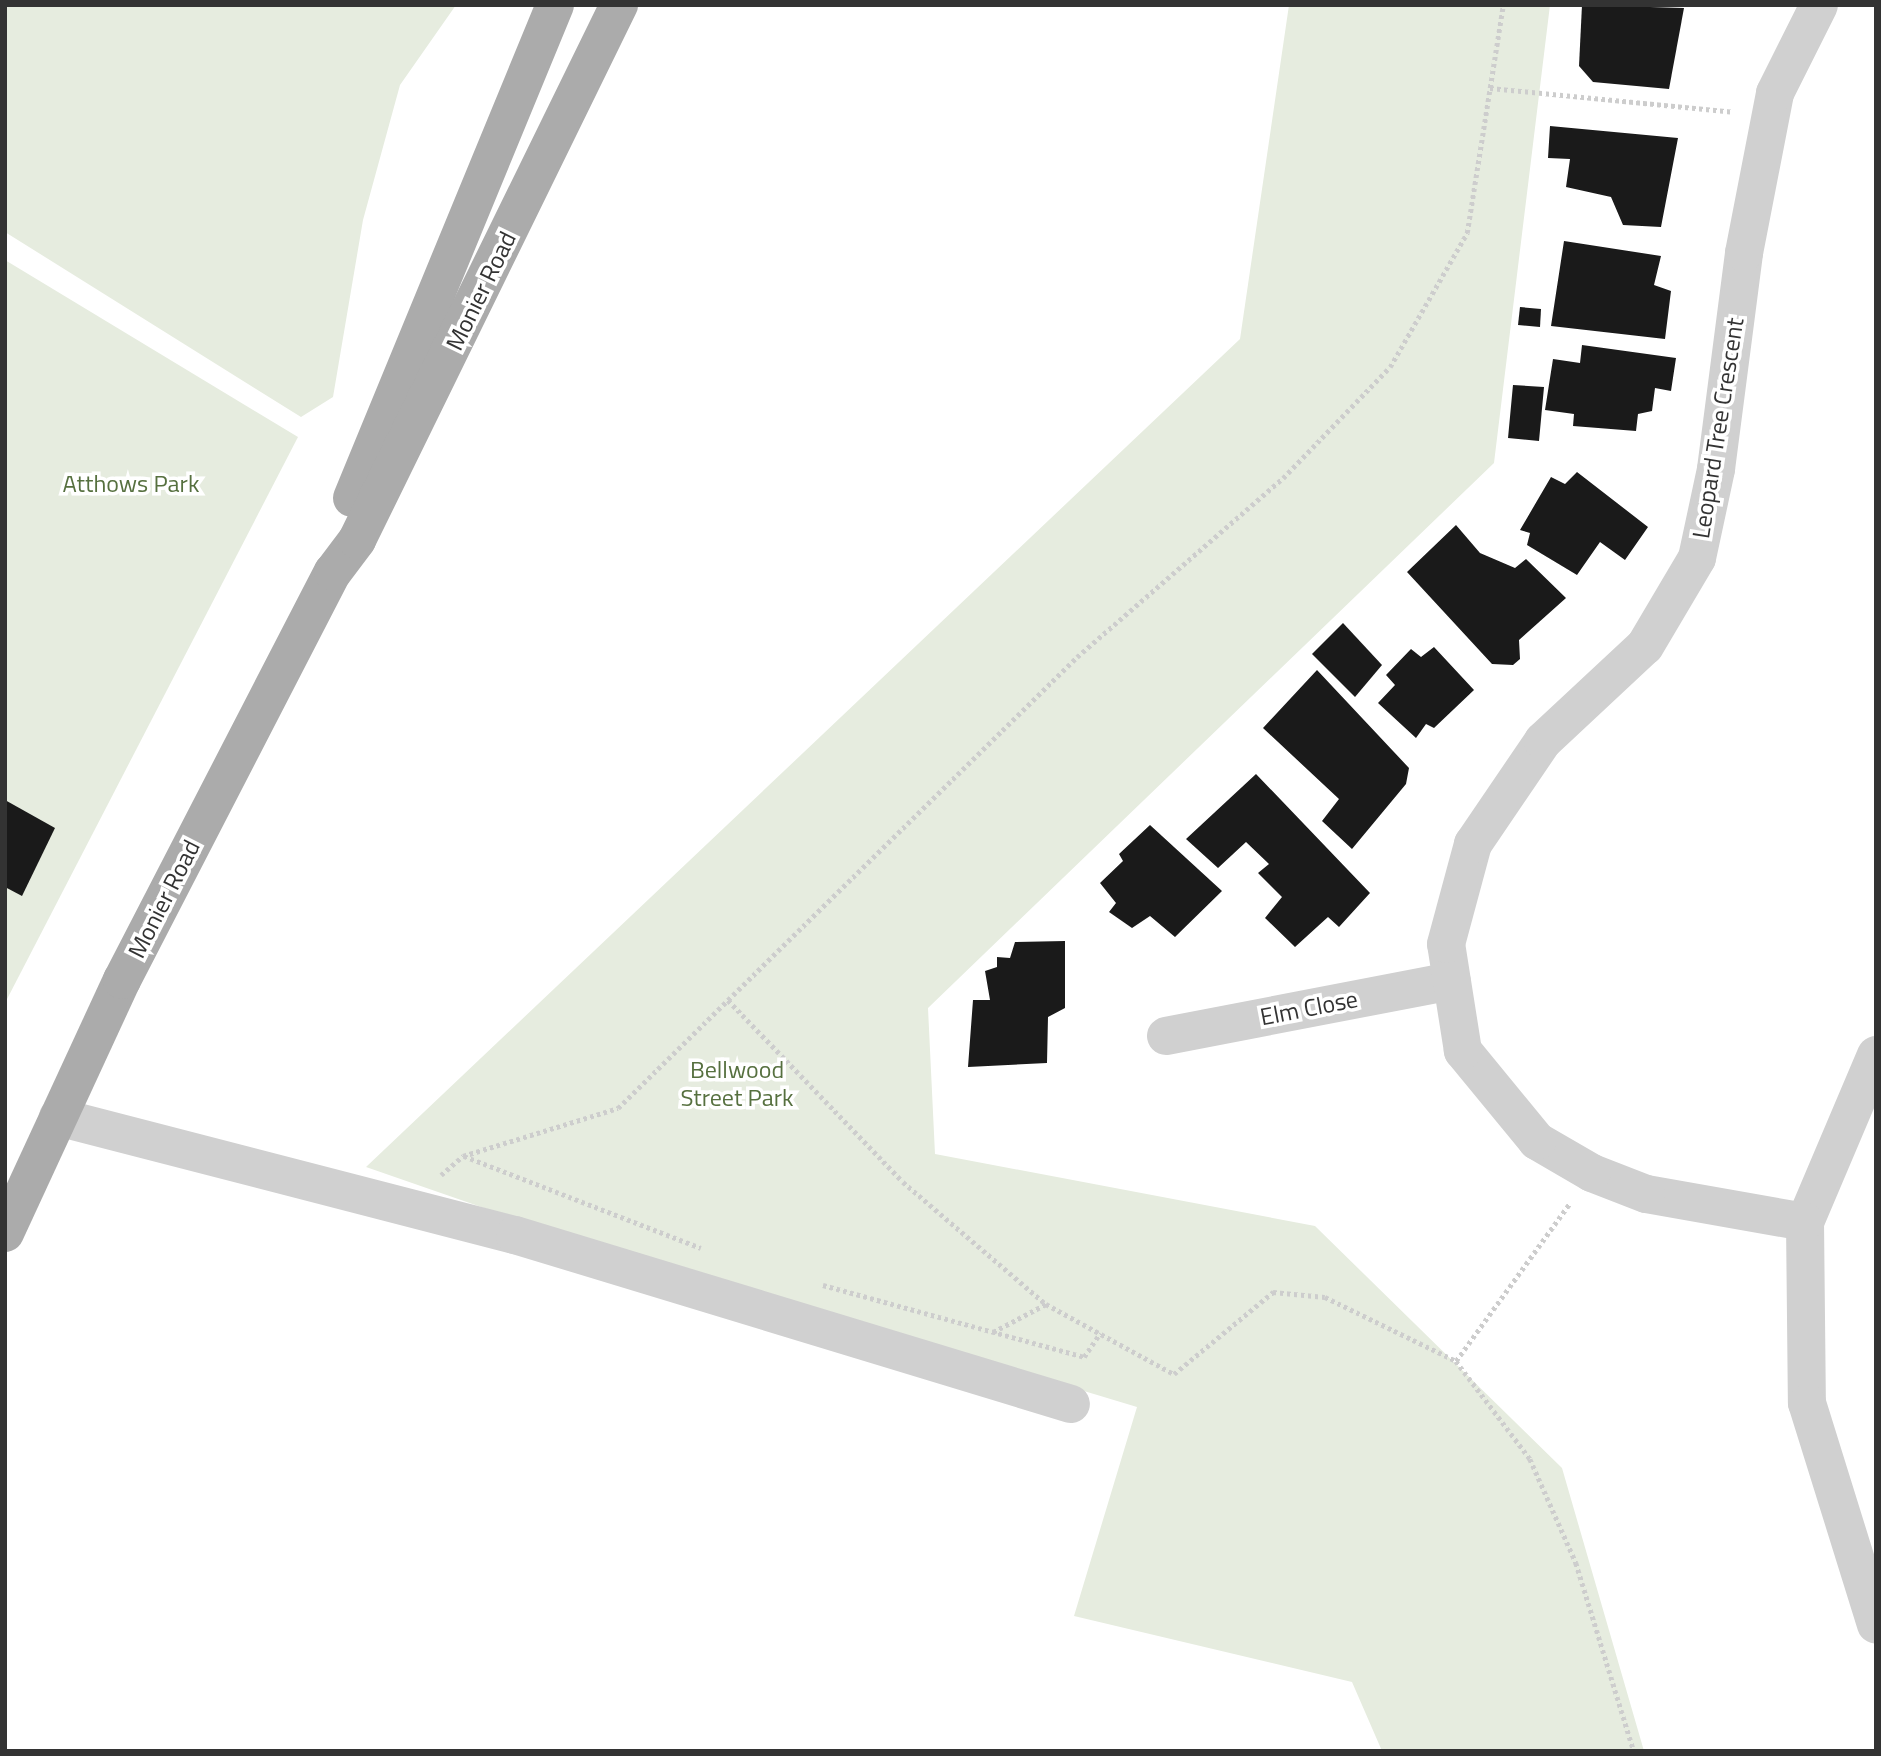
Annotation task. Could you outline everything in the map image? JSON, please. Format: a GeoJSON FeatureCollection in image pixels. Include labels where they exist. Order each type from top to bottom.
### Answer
{"type":"FeatureCollection","features":[{"type":"Feature","properties":{"kind":"main road","name":"Monier Road"},"geometry":{"type":"LineString","coordinates":[[333,572],[339,527],[555,5]]}},
{"type":"Feature","properties":{"kind":"main road","name":"Monier Road"},"geometry":{"type":"LineString","coordinates":[[5,1233],[122,980],[333,572],[357,540],[429,399],[620,5]]}},
{"type":"Feature","properties":{"kind":"street","name":"Leopard Tree Crescent"},"geometry":{"type":"LineString","coordinates":[[1805,1222],[1646,1194],[1592,1173],[1537,1141],[1464,1051],[1446,944],[1473,844],[1543,741],[1645,646],[1698,558],[1775,93],[1819,5]]}},
{"type":"Feature","properties":{"kind":"street","name":"Elm Close"},"geometry":{"type":"LineString","coordinates":[[1166,1036],[1452,981]]}},
{"type":"Feature","properties":{"kind":"street"},"geometry":{"type":"LineString","coordinates":[[1876,1055],[1805,1222],[1807,1403],[1876,1625]]}},
{"type":"Feature","properties":{"kind":"street"},"geometry":{"type":"LineString","coordinates":[[58,1117],[516,1235],[1071,1404]]}},
{"type":"Feature","properties":{"kind":"path"},"geometry":{"type":"LineString","coordinates":[[404,1207],[463,1156],[618,1108],[1077,657],[1283,478],[1390,367],[1467,233],[1503,5]]}},
{"type":"Feature","properties":{"kind":"path"},"geometry":{"type":"LineString","coordinates":[[1490,88],[1770,116]]}},
{"type":"Feature","properties":{"kind":"path"},"geometry":{"type":"LineString","coordinates":[[729,1000],[903,1182],[1046,1304],[1174,1374],[1273,1292],[1325,1297],[1456,1361],[1530,1459],[1576,1563],[1634,1751]]}},
{"type":"Feature","properties":{"kind":"path"},"geometry":{"type":"LineString","coordinates":[[463,1156],[716,1254]]}},
{"type":"Feature","properties":{"kind":"path"},"geometry":{"type":"LineString","coordinates":[[1456,1361],[1592,1173]]}},
{"type":"Feature","properties":{"kind":"path"},"geometry":{"type":"LineString","coordinates":[[807,1281],[1084,1357],[1100,1333]]}},
{"type":"Feature","properties":{"kind":"path"},"geometry":{"type":"LineString","coordinates":[[992,1332],[1046,1304]]}},
{"type":"Feature","properties":{"kind":"green space"},"geometry":{"type":"Polygon","coordinates":[[[5,5],[456,5],[400,85],[363,220],[333,397],[301,417],[5,232],[5,5]]]}},
{"type":"Feature","properties":{"kind":"green space","name":"Bellwood Street Park"},"geometry":{"type":"Polygon","coordinates":[[[1289,5],[1550,5],[1494,463],[928,1008],[935,1154],[1315,1226],[1562,1468],[1644,1751],[1382,1751],[1352,1682],[1074,1616],[1137,1407],[519,1220],[366,1167],[1240,339],[1289,5]]]}},
{"type":"Feature","properties":{"kind":"green space","name":"Atthows Park"},"geometry":{"type":"Polygon","coordinates":[[[5,260],[298,437],[5,1003],[5,260]]]}},
{"type":"Feature","properties":{"kind":"building"},"geometry":{"type":"Polygon","coordinates":[[[1582,5],[1684,8],[1669,89],[1593,82],[1579,66],[1582,5]]]}},
{"type":"Feature","properties":{"kind":"building"},"geometry":{"type":"Polygon","coordinates":[[[1550,126],[1678,138],[1661,227],[1623,225],[1611,197],[1566,187],[1570,159],[1548,158],[1550,126]]]}},
{"type":"Feature","properties":{"kind":"building"},"geometry":{"type":"Polygon","coordinates":[[[1564,241],[1661,256],[1654,285],[1671,291],[1665,339],[1551,326],[1564,241]]]}},
{"type":"Feature","properties":{"kind":"building"},"geometry":{"type":"Polygon","coordinates":[[[1520,307],[1541,309],[1540,327],[1518,325],[1520,307]]]}},
{"type":"Feature","properties":{"kind":"building"},"geometry":{"type":"Polygon","coordinates":[[[1582,345],[1676,358],[1671,391],[1655,388],[1652,411],[1638,414],[1636,431],[1573,426],[1574,414],[1545,410],[1553,359],[1580,363],[1582,345]]]}},
{"type":"Feature","properties":{"kind":"building"},"geometry":{"type":"Polygon","coordinates":[[[1513,385],[1544,387],[1539,441],[1508,438],[1513,385]]]}},
{"type":"Feature","properties":{"kind":"building"},"geometry":{"type":"Polygon","coordinates":[[[1577,472],[1648,527],[1625,560],[1600,542],[1577,575],[1527,545],[1530,533],[1520,530],[1551,477],[1565,484],[1577,472]]]}},
{"type":"Feature","properties":{"kind":"building"},"geometry":{"type":"Polygon","coordinates":[[[1456,525],[1480,553],[1515,568],[1526,559],[1566,598],[1519,640],[1520,659],[1513,665],[1492,664],[1407,572],[1456,525]]]}},
{"type":"Feature","properties":{"kind":"building"},"geometry":{"type":"Polygon","coordinates":[[[1343,623],[1382,665],[1355,697],[1312,654],[1343,623]]]}},
{"type":"Feature","properties":{"kind":"building"},"geometry":{"type":"Polygon","coordinates":[[[1434,647],[1474,690],[1434,728],[1426,724],[1416,738],[1378,703],[1395,685],[1386,675],[1411,649],[1421,657],[1434,647]]]}},
{"type":"Feature","properties":{"kind":"building"},"geometry":{"type":"Polygon","coordinates":[[[1317,670],[1409,768],[1406,784],[1352,849],[1322,821],[1339,799],[1263,728],[1317,670]]]}},
{"type":"Feature","properties":{"kind":"building"},"geometry":{"type":"Polygon","coordinates":[[[1256,774],[1370,893],[1339,927],[1328,917],[1295,947],[1265,918],[1282,897],[1258,873],[1269,864],[1246,842],[1218,868],[1186,839],[1256,774]]]}},
{"type":"Feature","properties":{"kind":"building"},"geometry":{"type":"Polygon","coordinates":[[[5,800],[55,828],[22,896],[5,887],[5,800]]]}},
{"type":"Feature","properties":{"kind":"building"},"geometry":{"type":"Polygon","coordinates":[[[1150,825],[1222,891],[1175,937],[1150,916],[1132,928],[1109,912],[1116,903],[1100,883],[1123,861],[1119,854],[1150,825]]]}},
{"type":"Feature","properties":{"kind":"building"},"geometry":{"type":"Polygon","coordinates":[[[1065,941],[1065,1008],[1048,1017],[1047,1063],[968,1067],[973,1000],[990,1000],[985,971],[997,967],[997,957],[1010,958],[1015,942],[1065,941]]]}}]}
